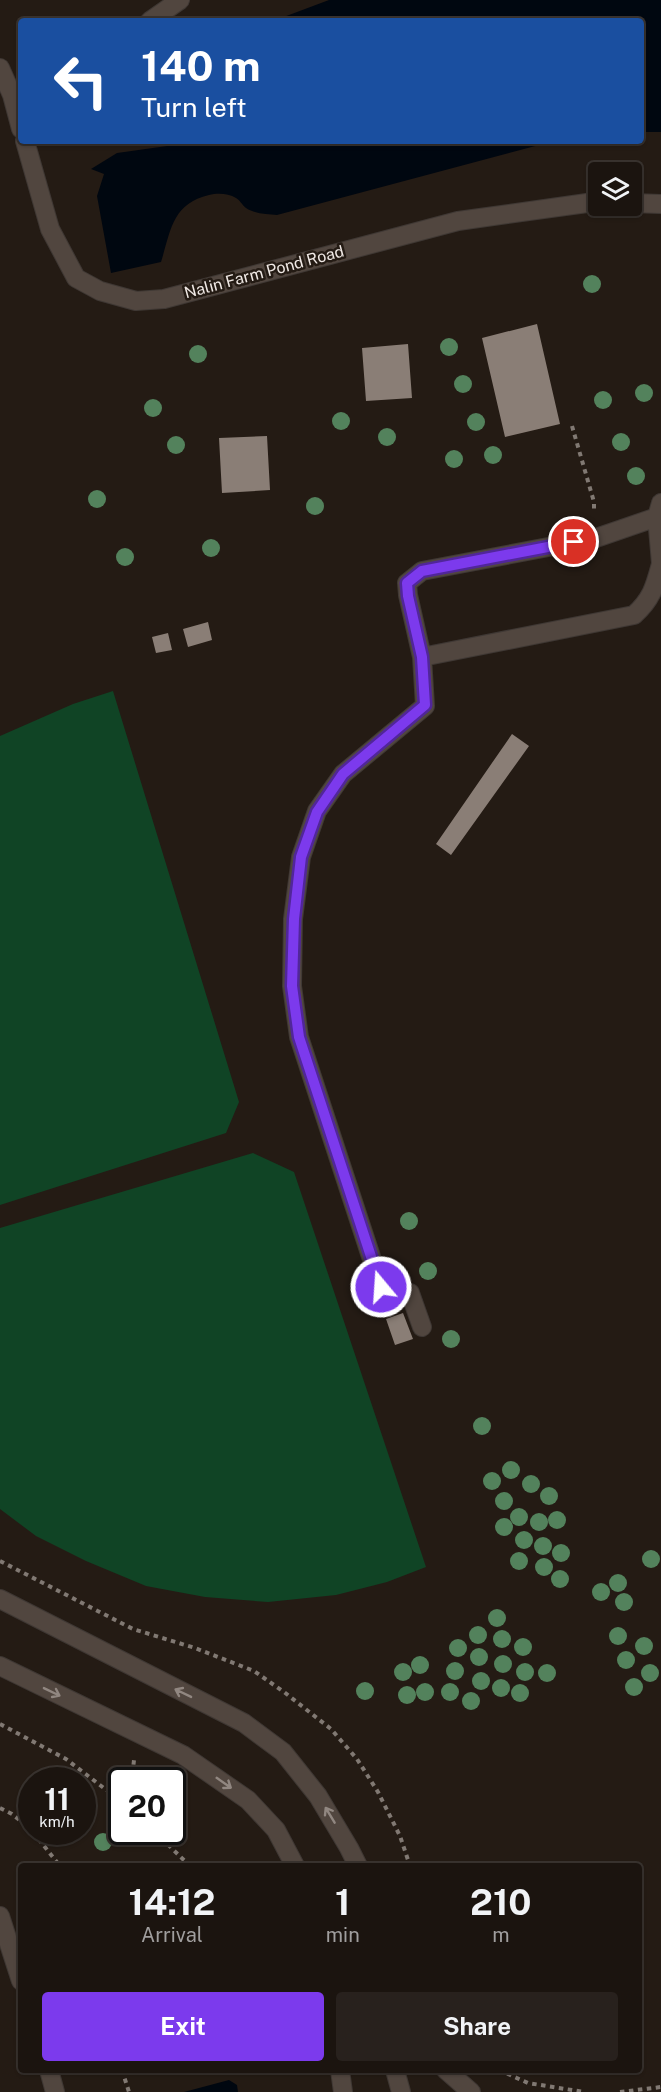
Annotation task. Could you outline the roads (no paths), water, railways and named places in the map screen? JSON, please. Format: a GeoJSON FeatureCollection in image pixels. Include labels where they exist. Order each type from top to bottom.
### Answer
{"type":"FeatureCollection","features":[{"type":"Feature","properties":{"kind":"street"},"geometry":{"type":"LineString","coordinates":[[154,18],[180,0]]}},
{"type":"Feature","properties":{"kind":"street"},"geometry":{"type":"LineString","coordinates":[[0,68],[16,93]]}},
{"type":"Feature","properties":{"kind":"street","name":"Nalin Farm Pond Road"},"geometry":{"type":"LineString","coordinates":[[26,144],[50,229],[76,278],[100,291],[136,301],[164,298],[458,221],[588,203]]}},
{"type":"Feature","properties":{"kind":"street"},"geometry":{"type":"LineString","coordinates":[[642,203],[661,204]]}},
{"type":"Feature","properties":{"kind":"street"},"geometry":{"type":"LineString","coordinates":[[422,657],[634,615],[647,604],[655,587],[661,563],[659,510],[596,538],[422,571],[407,583],[422,657],[425,705],[343,774],[317,812],[301,857],[294,919],[292,986],[299,1037],[381,1287],[410,1293],[422,1327]]}},
{"type":"Feature","properties":{"kind":"street"},"geometry":{"type":"LineString","coordinates":[[0,1599],[244,1723],[283,1752],[318,1796],[356,1863]]}},
{"type":"Feature","properties":{"kind":"street"},"geometry":{"type":"LineString","coordinates":[[0,1666],[183,1755],[248,1800],[276,1830],[293,1863]]}},
{"type":"Feature","properties":{"kind":"street"},"geometry":{"type":"LineString","coordinates":[[0,1916],[18,1972]]}},
{"type":"Feature","properties":{"kind":"street"},"geometry":{"type":"LineString","coordinates":[[50,2073],[56,2092]]}},
{"type":"Feature","properties":{"kind":"street"},"geometry":{"type":"LineString","coordinates":[[340,2073],[343,2092]]}},
{"type":"Feature","properties":{"kind":"street"},"geometry":{"type":"LineString","coordinates":[[395,2073],[401,2092]]}},
{"type":"Feature","properties":{"kind":"street"},"geometry":{"type":"LineString","coordinates":[[449,2073],[471,2092]]}}]}
